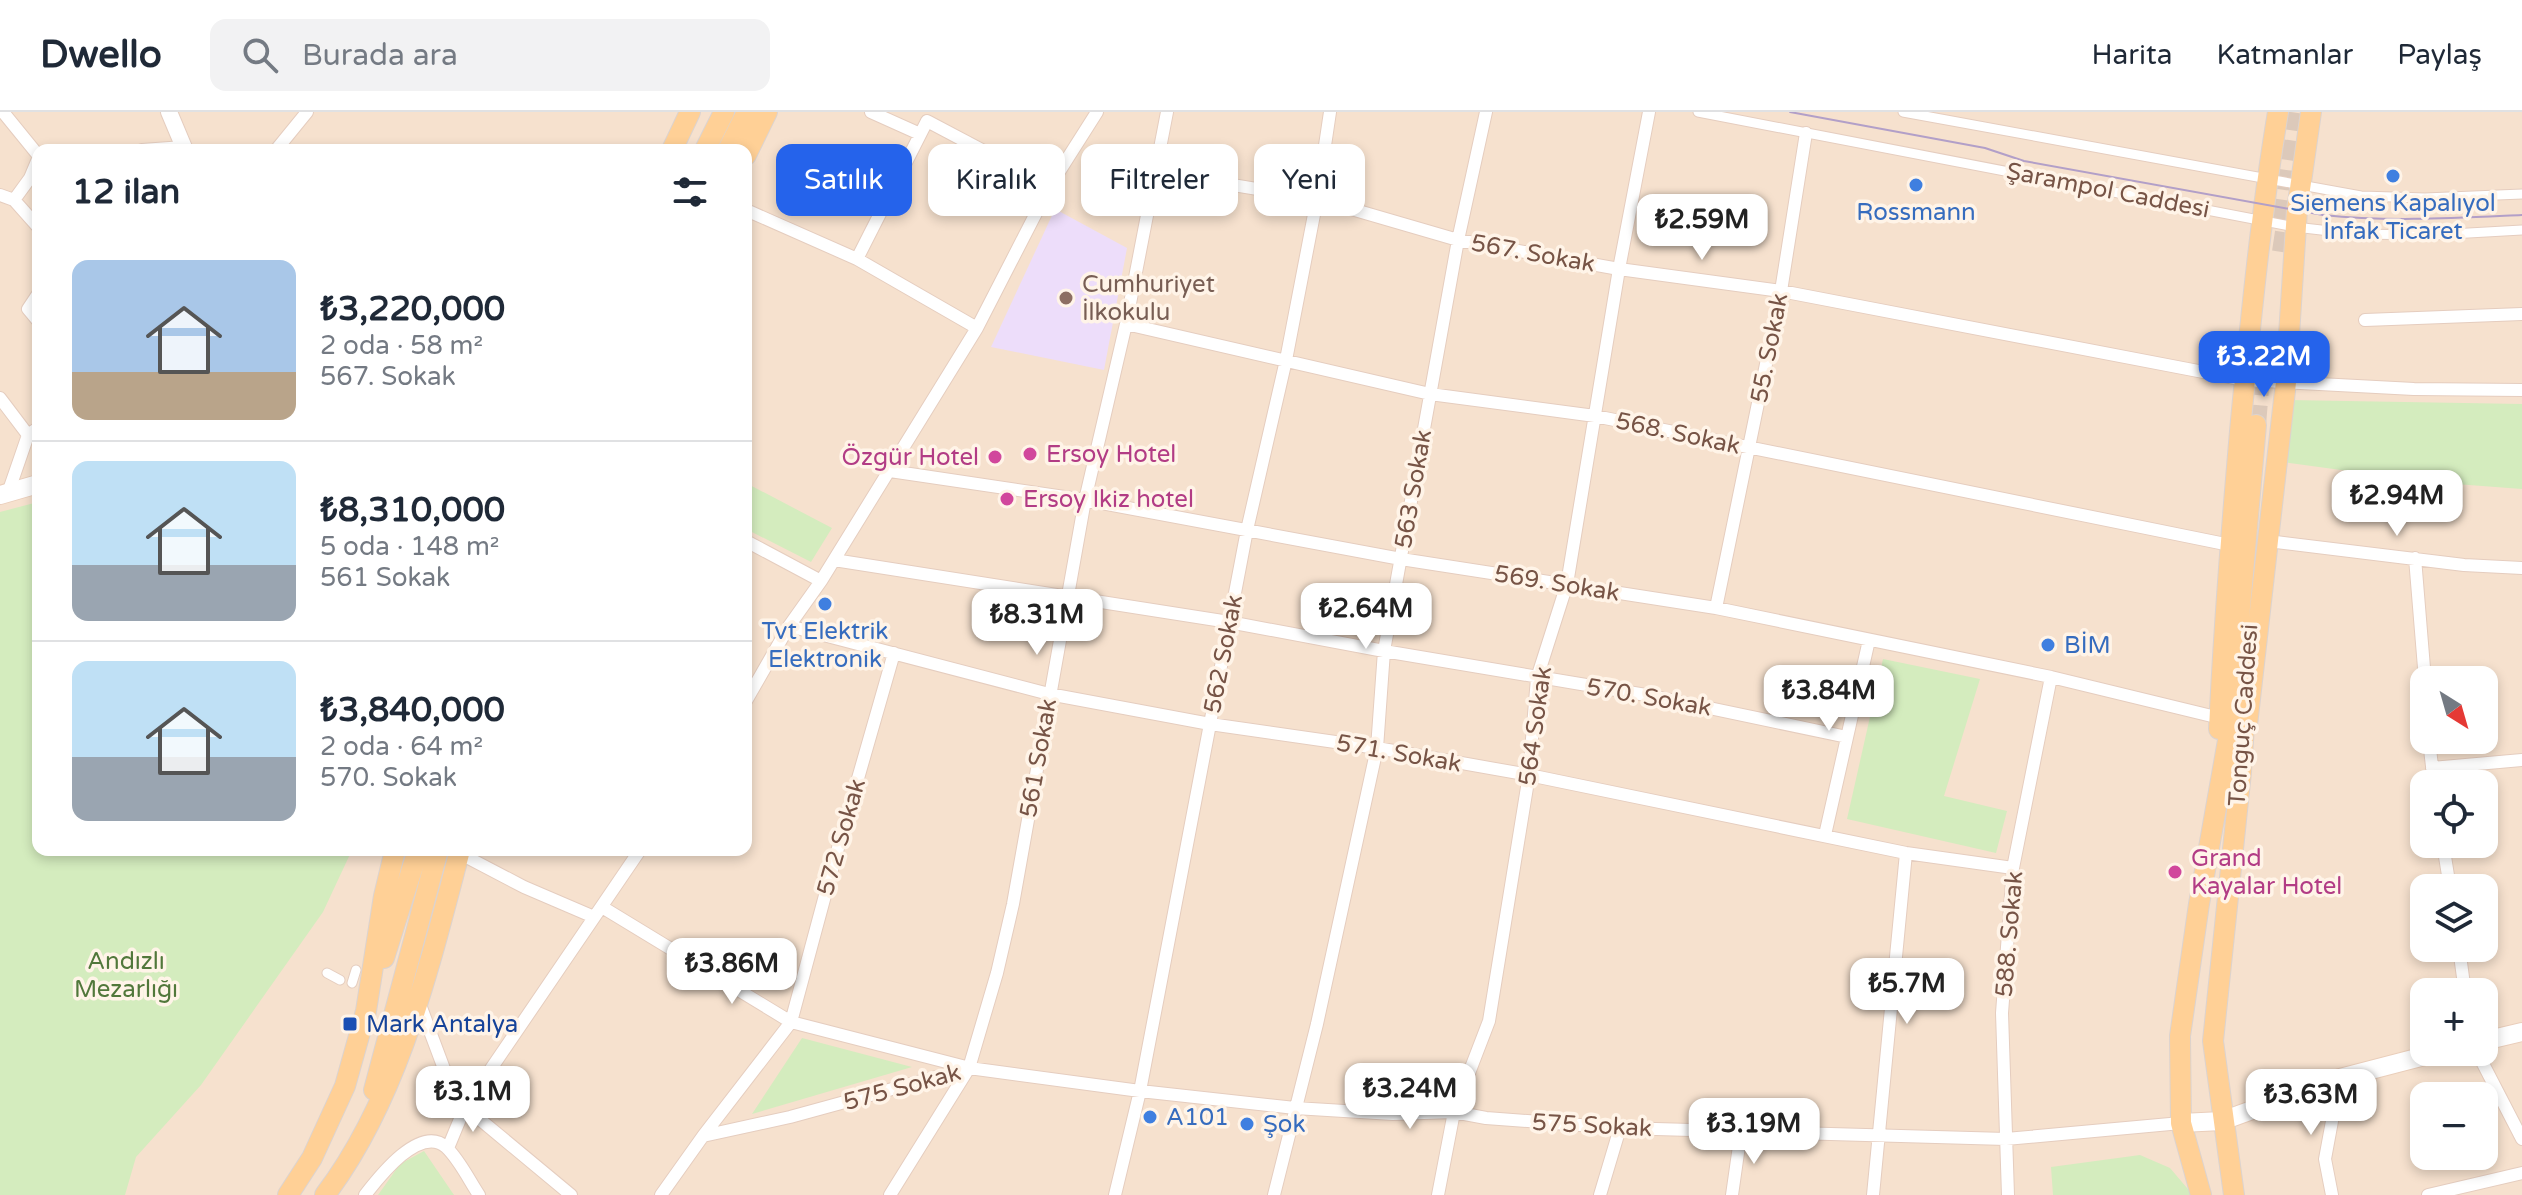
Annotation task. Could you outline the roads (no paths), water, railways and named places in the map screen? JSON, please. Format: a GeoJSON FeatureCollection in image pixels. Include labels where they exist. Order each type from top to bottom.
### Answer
{"type":"FeatureCollection","features":[{"type":"Feature","properties":{"kind":"main road"},"geometry":{"type":"LineString","coordinates":[[675,144],[690,112]]}},
{"type":"Feature","properties":{"kind":"main road"},"geometry":{"type":"LineString","coordinates":[[708,144],[724,112]]}},
{"type":"Feature","properties":{"kind":"main road"},"geometry":{"type":"LineString","coordinates":[[731,144],[747,112]]}},
{"type":"Feature","properties":{"kind":"main road"},"geometry":{"type":"LineString","coordinates":[[751,144],[767,112]]}},
{"type":"Feature","properties":{"kind":"main road"},"geometry":{"type":"LineString","coordinates":[[2201,1195],[2181,1123],[2180,1036],[2216,811],[2230,545],[2267,179],[2278,112]]}},
{"type":"Feature","properties":{"kind":"main road"},"geometry":{"type":"LineString","coordinates":[[2241,772],[2286,382],[2299,184],[2311,112]]}},
{"type":"Feature","properties":{"kind":"main road"},"geometry":{"type":"LineString","coordinates":[[2268,340],[2277,252]]}},
{"type":"Feature","properties":{"kind":"main road","name":"Tonguç Caddesi"},"geometry":{"type":"LineString","coordinates":[[2216,811],[2235,701],[2239,619],[2261,425],[2241,772],[2213,1041],[2234,1195]]}},
{"type":"Feature","properties":{"kind":"main road"},"geometry":{"type":"LineString","coordinates":[[4,494],[32,486]]}},
{"type":"Feature","properties":{"kind":"main road"},"geometry":{"type":"LineString","coordinates":[[366,1011],[384,896],[394,856]]}},
{"type":"Feature","properties":{"kind":"main road"},"geometry":{"type":"LineString","coordinates":[[288,1195],[312,1158],[345,1086],[416,856]]}},
{"type":"Feature","properties":{"kind":"main road"},"geometry":{"type":"LineString","coordinates":[[360,1140],[436,856]]}},
{"type":"Feature","properties":{"kind":"main road"},"geometry":{"type":"LineString","coordinates":[[325,1195],[360,1140],[401,1056],[458,856]]}},
{"type":"Feature","properties":{"kind":"main road"},"geometry":{"type":"LineString","coordinates":[[2498,1038],[2522,1032]]}},
{"type":"Feature","properties":{"kind":"main road"},"geometry":{"type":"LineString","coordinates":[[2181,1123],[2222,1121],[2340,1078],[2410,1060]]}},
{"type":"Feature","properties":{"kind":"street"},"geometry":{"type":"LineString","coordinates":[[3,112],[32,149]]}},
{"type":"Feature","properties":{"kind":"street"},"geometry":{"type":"LineString","coordinates":[[169,112],[182,144]]}},
{"type":"Feature","properties":{"kind":"street"},"geometry":{"type":"LineString","coordinates":[[281,144],[307,112]]}},
{"type":"Feature","properties":{"kind":"street"},"geometry":{"type":"LineString","coordinates":[[871,112],[920,134]]}},
{"type":"Feature","properties":{"kind":"street"},"geometry":{"type":"LineString","coordinates":[[1065,162],[1097,112]]}},
{"type":"Feature","properties":{"kind":"street","name":"561 Sokak"},"geometry":{"type":"LineString","coordinates":[[1161,144],[1167,112]]}},
{"type":"Feature","properties":{"kind":"street","name":"562 Sokak"},"geometry":{"type":"LineString","coordinates":[[1325,144],[1330,112]]}},
{"type":"Feature","properties":{"kind":"street","name":"563 Sokak"},"geometry":{"type":"LineString","coordinates":[[1274,1195],[1317,1024],[1377,748],[1384,651],[1458,240],[1486,112]]}},
{"type":"Feature","properties":{"kind":"street","name":"564 Sokak"},"geometry":{"type":"LineString","coordinates":[[1438,1195],[1454,1112],[1489,1021],[1529,775],[1537,678],[1567,584],[1619,269],[1649,112]]}},
{"type":"Feature","properties":{"kind":"street","name":"Şarampol Caddesi"},"geometry":{"type":"LineString","coordinates":[[1698,112],[2295,227],[2356,234],[2433,235],[2522,230]]}},
{"type":"Feature","properties":{"kind":"street","name":"Şarampol Caddesi"},"geometry":{"type":"LineString","coordinates":[[1903,112],[2361,196],[2425,198],[2522,194]]}},
{"type":"Feature","properties":{"kind":"street"},"geometry":{"type":"LineString","coordinates":[[857,259],[929,116],[977,144]]}},
{"type":"Feature","properties":{"kind":"street","name":"55. Sokak"},"geometry":{"type":"LineString","coordinates":[[1716,608],[1781,291],[1806,133]]}},
{"type":"Feature","properties":{"kind":"street"},"geometry":{"type":"LineString","coordinates":[[14,200],[32,173]]}},
{"type":"Feature","properties":{"kind":"street"},"geometry":{"type":"LineString","coordinates":[[0,195],[14,200],[32,220]]}},
{"type":"Feature","properties":{"kind":"street"},"geometry":{"type":"LineString","coordinates":[[752,213],[857,259],[977,328]]}},
{"type":"Feature","properties":{"kind":"street","name":"567. Sokak"},"geometry":{"type":"LineString","coordinates":[[1365,213],[1458,240],[1619,269],[1781,291],[2245,380],[2414,389],[2522,390]]}},
{"type":"Feature","properties":{"kind":"street"},"geometry":{"type":"LineString","coordinates":[[752,682],[821,581],[977,328],[1035,216]]}},
{"type":"Feature","properties":{"kind":"street","name":"561 Sokak"},"geometry":{"type":"LineString","coordinates":[[890,1195],[969,1068],[997,973],[1013,904],[1085,500],[1126,324],[1147,216]]}},
{"type":"Feature","properties":{"kind":"street","name":"562 Sokak"},"geometry":{"type":"LineString","coordinates":[[1115,1195],[1140,1091],[1247,530],[1286,360],[1314,216]]}},
{"type":"Feature","properties":{"kind":"street"},"geometry":{"type":"LineString","coordinates":[[2365,320],[2522,314]]}},
{"type":"Feature","properties":{"kind":"street","name":"568. Sokak"},"geometry":{"type":"LineString","coordinates":[[1126,324],[1430,394],[1595,416],[2230,545]]}},
{"type":"Feature","properties":{"kind":"street"},"geometry":{"type":"LineString","coordinates":[[0,398],[32,431]]}},
{"type":"Feature","properties":{"kind":"street"},"geometry":{"type":"LineString","coordinates":[[4,494],[32,434]]}},
{"type":"Feature","properties":{"kind":"street","name":"569. Sokak"},"geometry":{"type":"LineString","coordinates":[[890,471],[1085,500],[1401,559],[1716,608],[2051,677],[2220,718]]}},
{"type":"Feature","properties":{"kind":"street"},"geometry":{"type":"LineString","coordinates":[[2268,541],[2464,565],[2522,568]]}},
{"type":"Feature","properties":{"kind":"street"},"geometry":{"type":"LineString","coordinates":[[752,544],[821,581]]}},
{"type":"Feature","properties":{"kind":"street"},"geometry":{"type":"LineString","coordinates":[[2415,558],[2424,666]]}},
{"type":"Feature","properties":{"kind":"street","name":"570. Sokak"},"geometry":{"type":"LineString","coordinates":[[834,560],[1229,622],[1652,696],[1847,737]]}},
{"type":"Feature","properties":{"kind":"street","name":"571. Sokak"},"geometry":{"type":"LineString","coordinates":[[789,626],[1049,694],[1210,724],[1377,748],[1529,775],[1906,853],[2013,868]]}},
{"type":"Feature","properties":{"kind":"street"},"geometry":{"type":"LineString","coordinates":[[1825,835],[1869,640]]}},
{"type":"Feature","properties":{"kind":"street","name":"572 Sokak"},"geometry":{"type":"LineString","coordinates":[[791,1022],[894,653]]}},
{"type":"Feature","properties":{"kind":"street","name":"588. Sokak"},"geometry":{"type":"LineString","coordinates":[[2008,1195],[2002,1013],[2013,868],[2051,677]]}},
{"type":"Feature","properties":{"kind":"street"},"geometry":{"type":"LineString","coordinates":[[2430,754],[2432,768],[2522,760]]}},
{"type":"Feature","properties":{"kind":"street"},"geometry":{"type":"LineString","coordinates":[[1873,1195],[1906,853]]}},
{"type":"Feature","properties":{"kind":"street"},"geometry":{"type":"LineString","coordinates":[[466,856],[524,887],[598,912],[791,1022],[969,1068]]}},
{"type":"Feature","properties":{"kind":"street"},"geometry":{"type":"LineString","coordinates":[[448,1148],[465,1107],[636,856]]}},
{"type":"Feature","properties":{"kind":"street"},"geometry":{"type":"LineString","coordinates":[[352,983],[356,970]]}},
{"type":"Feature","properties":{"kind":"street"},"geometry":{"type":"LineString","coordinates":[[327,973],[340,980]]}},
{"type":"Feature","properties":{"kind":"street"},"geometry":{"type":"LineString","coordinates":[[417,997],[452,1090],[465,1107],[571,1195]]}},
{"type":"Feature","properties":{"kind":"street"},"geometry":{"type":"LineString","coordinates":[[661,1195],[791,1022]]}},
{"type":"Feature","properties":{"kind":"street"},"geometry":{"type":"LineString","coordinates":[[2484,1066],[2522,1139]]}},
{"type":"Feature","properties":{"kind":"street","name":"575 Sokak"},"geometry":{"type":"LineString","coordinates":[[703,1136],[790,1117],[969,1068],[1295,1108],[1393,1114],[1454,1112],[1486,1118],[1620,1128],[2006,1139],[2181,1123]]}},
{"type":"Feature","properties":{"kind":"street"},"geometry":{"type":"LineString","coordinates":[[2332,1195],[2325,1159],[2340,1078]]}},
{"type":"Feature","properties":{"kind":"street"},"geometry":{"type":"LineString","coordinates":[[1600,1195],[1620,1128]]}},
{"type":"Feature","properties":{"kind":"street"},"geometry":{"type":"LineString","coordinates":[[1732,1195],[1741,1132]]}},
{"type":"Feature","properties":{"kind":"street"},"geometry":{"type":"LineString","coordinates":[[365,1195],[381,1174],[414,1147],[439,1142],[448,1148],[479,1195]]}},
{"type":"Feature","properties":{"kind":"street"},"geometry":{"type":"LineString","coordinates":[[2428,1195],[2522,1173]]}},
{"type":"Feature","properties":{"kind":"tunnel"},"geometry":{"type":"LineString","coordinates":[[2276,219],[2291,112]]}},
{"type":"Feature","properties":{"kind":"tunnel"},"geometry":{"type":"LineString","coordinates":[[2282,252],[2289,205]]}},
{"type":"Feature","properties":{"kind":"tunnel"},"geometry":{"type":"LineString","coordinates":[[2256,425],[2263,339]]}},
{"type":"Feature","properties":{"kind":"tram line"},"geometry":{"type":"LineString","coordinates":[[1790,112],[1985,148],[2024,161],[2323,215],[2397,219],[2522,215]]}},
{"type":"Feature","properties":{"kind":"place","name":"Siemens Kapalıyol İnfak Ticaret"},"geometry":{"type":"Point","coordinates":[2393,176]}},
{"type":"Feature","properties":{"kind":"place","name":"Rossmann"},"geometry":{"type":"Point","coordinates":[1916,185]}},
{"type":"Feature","properties":{"kind":"place","name":"Cumhuriyet İlkokulu"},"geometry":{"type":"Point","coordinates":[1066,298]}},
{"type":"Feature","properties":{"kind":"place","name":"Ersoy Hotel"},"geometry":{"type":"Point","coordinates":[1030,454]}},
{"type":"Feature","properties":{"kind":"place","name":"Özgür Hotel"},"geometry":{"type":"Point","coordinates":[995,457]}},
{"type":"Feature","properties":{"kind":"place","name":"Ersoy Ikiz hotel"},"geometry":{"type":"Point","coordinates":[1007,499]}},
{"type":"Feature","properties":{"kind":"place","name":"Tvt Elektrik Elektronik"},"geometry":{"type":"Point","coordinates":[825,604]}},
{"type":"Feature","properties":{"kind":"place","name":"BİM"},"geometry":{"type":"Point","coordinates":[2048,645]}},
{"type":"Feature","properties":{"kind":"place","name":"Grand Kayalar Hotel"},"geometry":{"type":"Point","coordinates":[2175,872]}},
{"type":"Feature","properties":{"kind":"place","name":"Mark Antalya"},"geometry":{"type":"Point","coordinates":[350,1024]}},
{"type":"Feature","properties":{"kind":"place","name":"A101"},"geometry":{"type":"Point","coordinates":[1150,1117]}},
{"type":"Feature","properties":{"kind":"place","name":"Şok"},"geometry":{"type":"Point","coordinates":[1247,1124]}},
{"type":"Feature","properties":{"kind":"park label","name":"Andızlı Mezarlığı"},"geometry":{"type":"Point","coordinates":[126,975]}}]}
